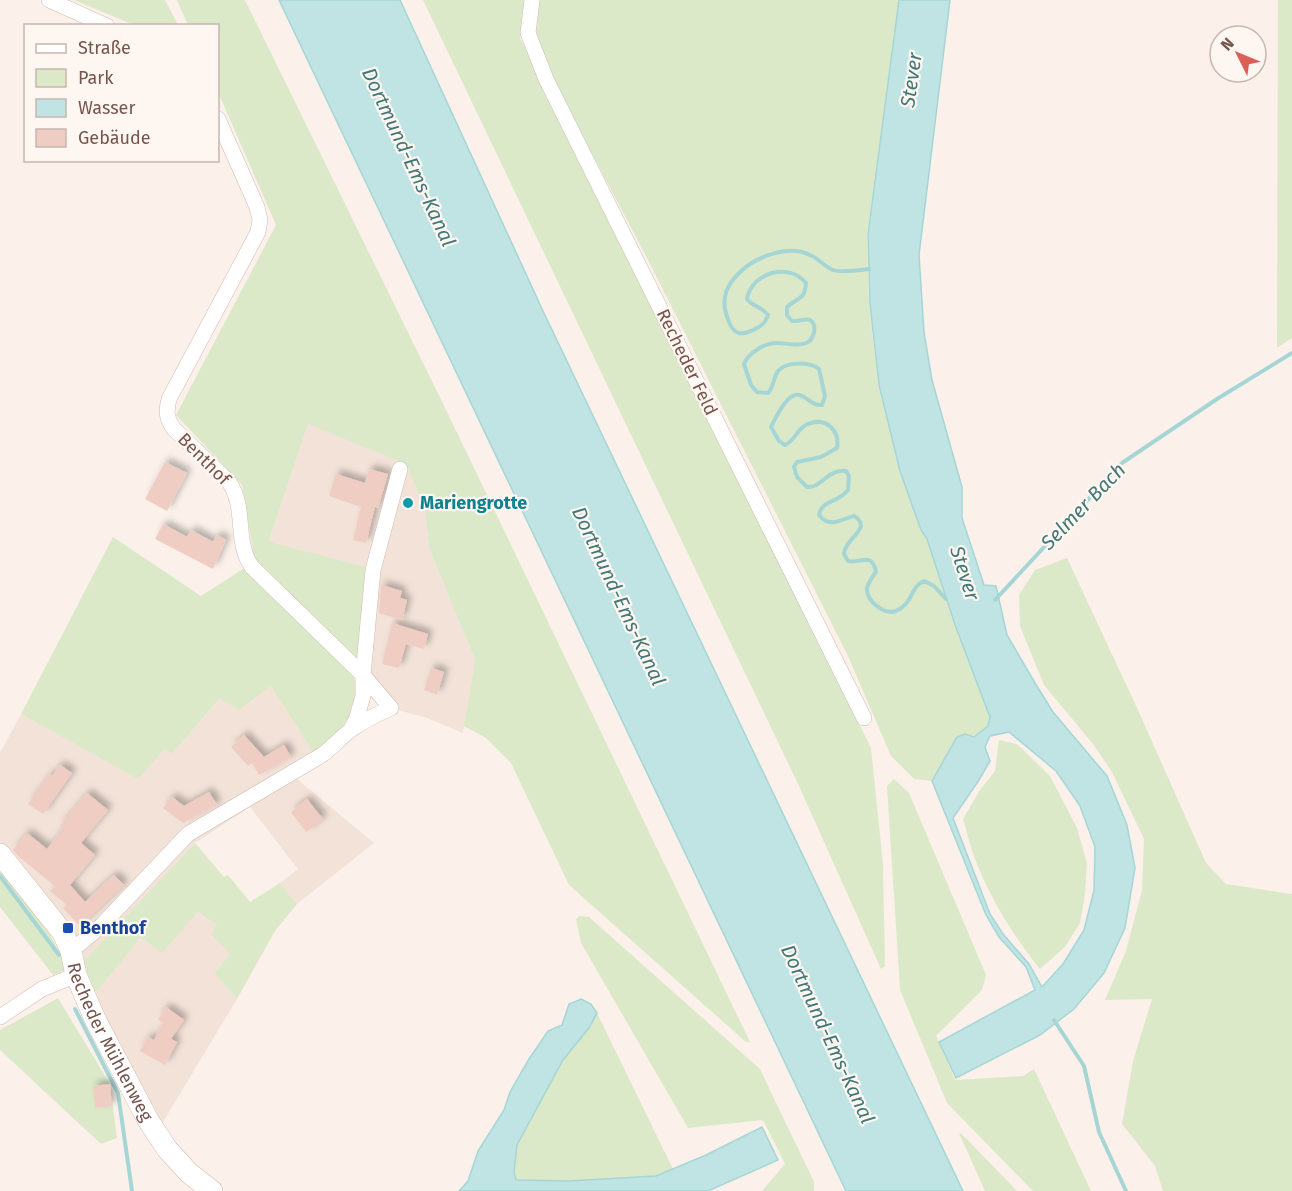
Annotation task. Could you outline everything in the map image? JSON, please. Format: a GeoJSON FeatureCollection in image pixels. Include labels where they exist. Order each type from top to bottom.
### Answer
{"type":"FeatureCollection","features":[{"type":"Feature","properties":{"kind":"street"},"geometry":{"type":"LineString","coordinates":[[50,0],[103,24]]}},
{"type":"Feature","properties":{"kind":"street","name":"Recheder Feld"},"geometry":{"type":"LineString","coordinates":[[532,0],[528,33],[546,79],[864,718]]}},
{"type":"Feature","properties":{"kind":"street","name":"Benthof"},"geometry":{"type":"LineString","coordinates":[[71,951],[101,926],[188,834],[322,755],[350,731],[391,708],[363,675],[252,567],[243,548],[239,505],[235,491],[229,482],[174,429],[168,420],[166,411],[169,399],[258,232],[260,220],[258,207],[219,121]]}},
{"type":"Feature","properties":{"kind":"street"},"geometry":{"type":"LineString","coordinates":[[350,731],[363,696],[373,570],[400,469]]}},
{"type":"Feature","properties":{"kind":"street","name":"Recheder Mühlenweg"},"geometry":{"type":"LineString","coordinates":[[0,854],[63,933],[71,951],[76,975],[95,1019],[148,1120],[167,1149],[189,1173],[212,1191]]}},
{"type":"Feature","properties":{"kind":"street"},"geometry":{"type":"LineString","coordinates":[[0,1017],[42,989],[76,975]]}},
{"type":"Feature","properties":{"kind":"shaded area"},"geometry":{"type":"Polygon","coordinates":[[[308,423],[406,464],[425,509],[429,548],[475,660],[463,733],[427,718],[391,708],[363,675],[374,569],[269,543],[308,423]]]}},
{"type":"Feature","properties":{"kind":"shaded area","name":"Benthof"},"geometry":{"type":"Polygon","coordinates":[[[271,686],[314,754],[290,770],[298,780],[374,843],[297,904],[280,883],[298,869],[250,807],[195,843],[81,964],[0,856],[0,753],[21,714],[138,778],[164,748],[172,754],[220,698],[271,686]]]}},
{"type":"Feature","properties":{"kind":"shaded area"},"geometry":{"type":"Polygon","coordinates":[[[198,912],[217,925],[230,954],[214,973],[237,999],[163,1122],[145,1099],[94,995],[141,936],[198,912]]]}},
{"type":"Feature","properties":{"kind":"green space"},"geometry":{"type":"Polygon","coordinates":[[[74,0],[165,0],[177,24],[132,24],[74,0]]]}},
{"type":"Feature","properties":{"kind":"green space"},"geometry":{"type":"Polygon","coordinates":[[[177,0],[245,0],[450,418],[750,1042],[746,1042],[569,885],[511,763],[486,738],[464,726],[475,660],[429,548],[425,509],[406,464],[308,424],[269,542],[370,568],[358,659],[255,562],[242,485],[176,415],[276,225],[219,94],[219,24],[188,24],[177,0]]]}},
{"type":"Feature","properties":{"kind":"green space"},"geometry":{"type":"Polygon","coordinates":[[[423,0],[524,0],[520,38],[871,748],[883,864],[885,966],[881,969],[799,786],[423,0]]]}},
{"type":"Feature","properties":{"kind":"green space"},"geometry":{"type":"Polygon","coordinates":[[[539,0],[899,0],[867,234],[869,304],[878,385],[900,471],[921,531],[927,539],[954,625],[990,717],[982,732],[969,737],[957,737],[932,781],[914,779],[891,756],[848,656],[646,256],[550,74],[536,35],[539,0]]]}},
{"type":"Feature","properties":{"kind":"green space"},"geometry":{"type":"Polygon","coordinates":[[[1278,0],[1292,0],[1292,338],[1277,348],[1278,0]]]}},
{"type":"Feature","properties":{"kind":"green space"},"geometry":{"type":"Polygon","coordinates":[[[113,537],[201,596],[246,567],[351,671],[356,684],[355,699],[348,718],[337,734],[314,754],[271,686],[239,710],[220,698],[172,754],[164,749],[138,779],[21,714],[113,537]]]}},
{"type":"Feature","properties":{"kind":"green space"},"geometry":{"type":"Polygon","coordinates":[[[1067,558],[1206,863],[1226,884],[1292,894],[1292,1191],[1163,1191],[1155,1166],[1122,1124],[1133,1061],[1152,999],[1105,1000],[1126,951],[1142,890],[1144,839],[1112,772],[1093,744],[1044,685],[1020,626],[1019,595],[1035,570],[1067,558]]]}},
{"type":"Feature","properties":{"kind":"green space"},"geometry":{"type":"Polygon","coordinates":[[[999,740],[1017,744],[1050,776],[1077,828],[1087,863],[1080,923],[1065,947],[1040,969],[995,903],[973,854],[963,819],[980,790],[995,771],[999,740]]]}},
{"type":"Feature","properties":{"kind":"green space"},"geometry":{"type":"Polygon","coordinates":[[[894,779],[909,793],[986,975],[982,990],[936,1036],[955,1080],[1023,1076],[1034,1069],[1091,1191],[1033,1191],[947,1103],[900,990],[887,786],[894,779]]]}},
{"type":"Feature","properties":{"kind":"green space"},"geometry":{"type":"Polygon","coordinates":[[[195,843],[224,877],[228,875],[250,902],[280,883],[297,904],[275,931],[237,999],[214,973],[230,954],[211,934],[217,925],[198,912],[162,953],[141,937],[94,995],[81,964],[195,843]]]}},
{"type":"Feature","properties":{"kind":"green space"},"geometry":{"type":"Polygon","coordinates":[[[0,868],[49,933],[68,969],[53,975],[0,907],[0,868]]]}},
{"type":"Feature","properties":{"kind":"green space"},"geometry":{"type":"Polygon","coordinates":[[[579,916],[589,917],[760,1069],[814,1182],[814,1191],[762,1191],[785,1164],[763,1120],[688,1128],[581,943],[576,919],[579,916]]]}},
{"type":"Feature","properties":{"kind":"green space"},"geometry":{"type":"Polygon","coordinates":[[[58,998],[110,1084],[117,1138],[101,1144],[0,1050],[0,1030],[58,998]]]}},
{"type":"Feature","properties":{"kind":"green space"},"geometry":{"type":"Polygon","coordinates":[[[597,1013],[673,1169],[656,1176],[569,1181],[516,1180],[514,1172],[517,1145],[563,1060],[589,1028],[597,1013]]]}},
{"type":"Feature","properties":{"kind":"green space"},"geometry":{"type":"Polygon","coordinates":[[[959,1133],[962,1134],[1017,1191],[985,1191],[959,1133]]]}},
{"type":"Feature","properties":{"kind":"water","name":"Dortmund-Ems-Kanal"},"geometry":{"type":"Polygon","coordinates":[[[279,0],[400,0],[543,311],[963,1191],[846,1191],[279,0]]]}},
{"type":"Feature","properties":{"kind":"water","name":"Stever"},"geometry":{"type":"Polygon","coordinates":[[[899,0],[950,0],[919,255],[924,332],[932,380],[962,487],[962,518],[984,585],[996,586],[1007,635],[1053,712],[1107,776],[1127,825],[1135,868],[1125,928],[1104,973],[1074,1009],[1040,1035],[956,1078],[939,1042],[1035,990],[1026,967],[999,937],[986,915],[932,781],[957,737],[965,734],[974,737],[988,726],[990,717],[955,625],[927,539],[921,530],[900,471],[879,385],[870,304],[868,234],[899,0]],[[1009,732],[990,736],[985,747],[990,761],[953,818],[990,914],[1003,934],[1029,964],[1042,987],[1063,964],[1084,930],[1094,890],[1095,847],[1080,806],[1056,771],[1009,732]]]}},
{"type":"Feature","properties":{"kind":"water"},"geometry":{"type":"Polygon","coordinates":[[[581,999],[591,1004],[597,1013],[589,1028],[563,1060],[517,1145],[514,1172],[516,1180],[569,1181],[656,1176],[706,1155],[762,1127],[778,1160],[708,1191],[459,1191],[468,1181],[478,1151],[504,1110],[510,1092],[529,1059],[548,1031],[562,1025],[569,1004],[581,999]]]}},
{"type":"Feature","properties":{"kind":"building"},"geometry":{"type":"Polygon","coordinates":[[[165,462],[187,473],[167,511],[145,499],[165,462]]]}},
{"type":"Feature","properties":{"kind":"building"},"geometry":{"type":"Polygon","coordinates":[[[369,469],[388,474],[378,508],[375,507],[366,543],[353,540],[361,507],[329,496],[336,474],[365,483],[369,469]]]}},
{"type":"Feature","properties":{"kind":"building"},"geometry":{"type":"Polygon","coordinates":[[[163,524],[187,537],[191,530],[213,542],[217,535],[226,540],[213,569],[155,539],[163,524]]]}},
{"type":"Feature","properties":{"kind":"building"},"geometry":{"type":"Polygon","coordinates":[[[381,585],[402,591],[400,598],[407,600],[402,620],[379,613],[381,585]]]}},
{"type":"Feature","properties":{"kind":"building"},"geometry":{"type":"Polygon","coordinates":[[[392,623],[428,634],[424,649],[406,644],[399,668],[382,664],[392,623]]]}},
{"type":"Feature","properties":{"kind":"building"},"geometry":{"type":"Polygon","coordinates":[[[431,668],[444,672],[437,695],[424,690],[431,668]]]}},
{"type":"Feature","properties":{"kind":"building"},"geometry":{"type":"Polygon","coordinates":[[[244,735],[264,757],[284,745],[291,757],[259,775],[252,763],[248,766],[231,747],[244,735]]]}},
{"type":"Feature","properties":{"kind":"building"},"geometry":{"type":"Polygon","coordinates":[[[60,765],[72,773],[43,814],[28,804],[50,774],[52,776],[60,765]]]}},
{"type":"Feature","properties":{"kind":"building"},"geometry":{"type":"Polygon","coordinates":[[[209,792],[217,805],[183,823],[163,808],[172,797],[184,806],[209,792]]]}},
{"type":"Feature","properties":{"kind":"building"},"geometry":{"type":"Polygon","coordinates":[[[87,793],[108,810],[81,843],[95,855],[70,885],[85,902],[114,875],[124,885],[80,926],[63,908],[67,905],[50,891],[55,886],[13,850],[27,833],[47,849],[63,829],[60,826],[87,793]]]}},
{"type":"Feature","properties":{"kind":"building"},"geometry":{"type":"Polygon","coordinates":[[[307,799],[323,819],[306,832],[291,812],[307,799]]]}},
{"type":"Feature","properties":{"kind":"building"},"geometry":{"type":"Polygon","coordinates":[[[166,1007],[184,1020],[171,1039],[177,1042],[165,1065],[140,1051],[148,1037],[154,1040],[163,1023],[158,1019],[166,1007]]]}},
{"type":"Feature","properties":{"kind":"building"},"geometry":{"type":"Polygon","coordinates":[[[110,1084],[112,1106],[95,1108],[93,1086],[110,1084]]]}},
{"type":"Feature","properties":{"kind":"waterway"},"geometry":{"type":"LineString","coordinates":[[869,269],[836,271],[813,256],[801,252],[772,254],[746,267],[734,278],[726,294],[726,312],[729,323],[735,331],[748,332],[763,324],[768,315],[747,299],[756,282],[772,273],[781,272],[790,273],[806,283],[804,293],[787,307],[787,315],[792,321],[810,320],[814,325],[813,336],[803,344],[773,343],[753,352],[744,364],[751,385],[757,392],[768,393],[778,371],[787,365],[804,364],[819,369],[825,396],[822,405],[795,395],[782,407],[771,427],[779,441],[785,445],[803,427],[811,423],[827,424],[835,432],[837,448],[821,457],[797,462],[794,467],[797,477],[807,487],[812,487],[829,475],[846,471],[849,476],[848,490],[839,498],[823,506],[819,515],[831,522],[854,516],[859,520],[860,529],[848,543],[844,554],[848,561],[869,560],[872,562],[876,572],[869,582],[867,593],[877,606],[891,612],[902,608],[916,587],[924,581],[934,586],[946,599]]}},
{"type":"Feature","properties":{"kind":"waterway","name":"Selmer Bach"},"geometry":{"type":"LineString","coordinates":[[995,600],[1122,463],[1217,399],[1292,353]]}},
{"type":"Feature","properties":{"kind":"waterway"},"geometry":{"type":"LineString","coordinates":[[0,876],[59,955]]}},
{"type":"Feature","properties":{"kind":"waterway"},"geometry":{"type":"LineString","coordinates":[[75,1009],[118,1093],[132,1191]]}},
{"type":"Feature","properties":{"kind":"waterway"},"geometry":{"type":"LineString","coordinates":[[1054,1020],[1084,1066],[1099,1132],[1126,1191]]}},
{"type":"Feature","properties":{"kind":"place","name":"Mariengrotte"},"geometry":{"type":"Point","coordinates":[408,503]}},
{"type":"Feature","properties":{"kind":"place","name":"Benthof"},"geometry":{"type":"Point","coordinates":[68,928]}}]}
